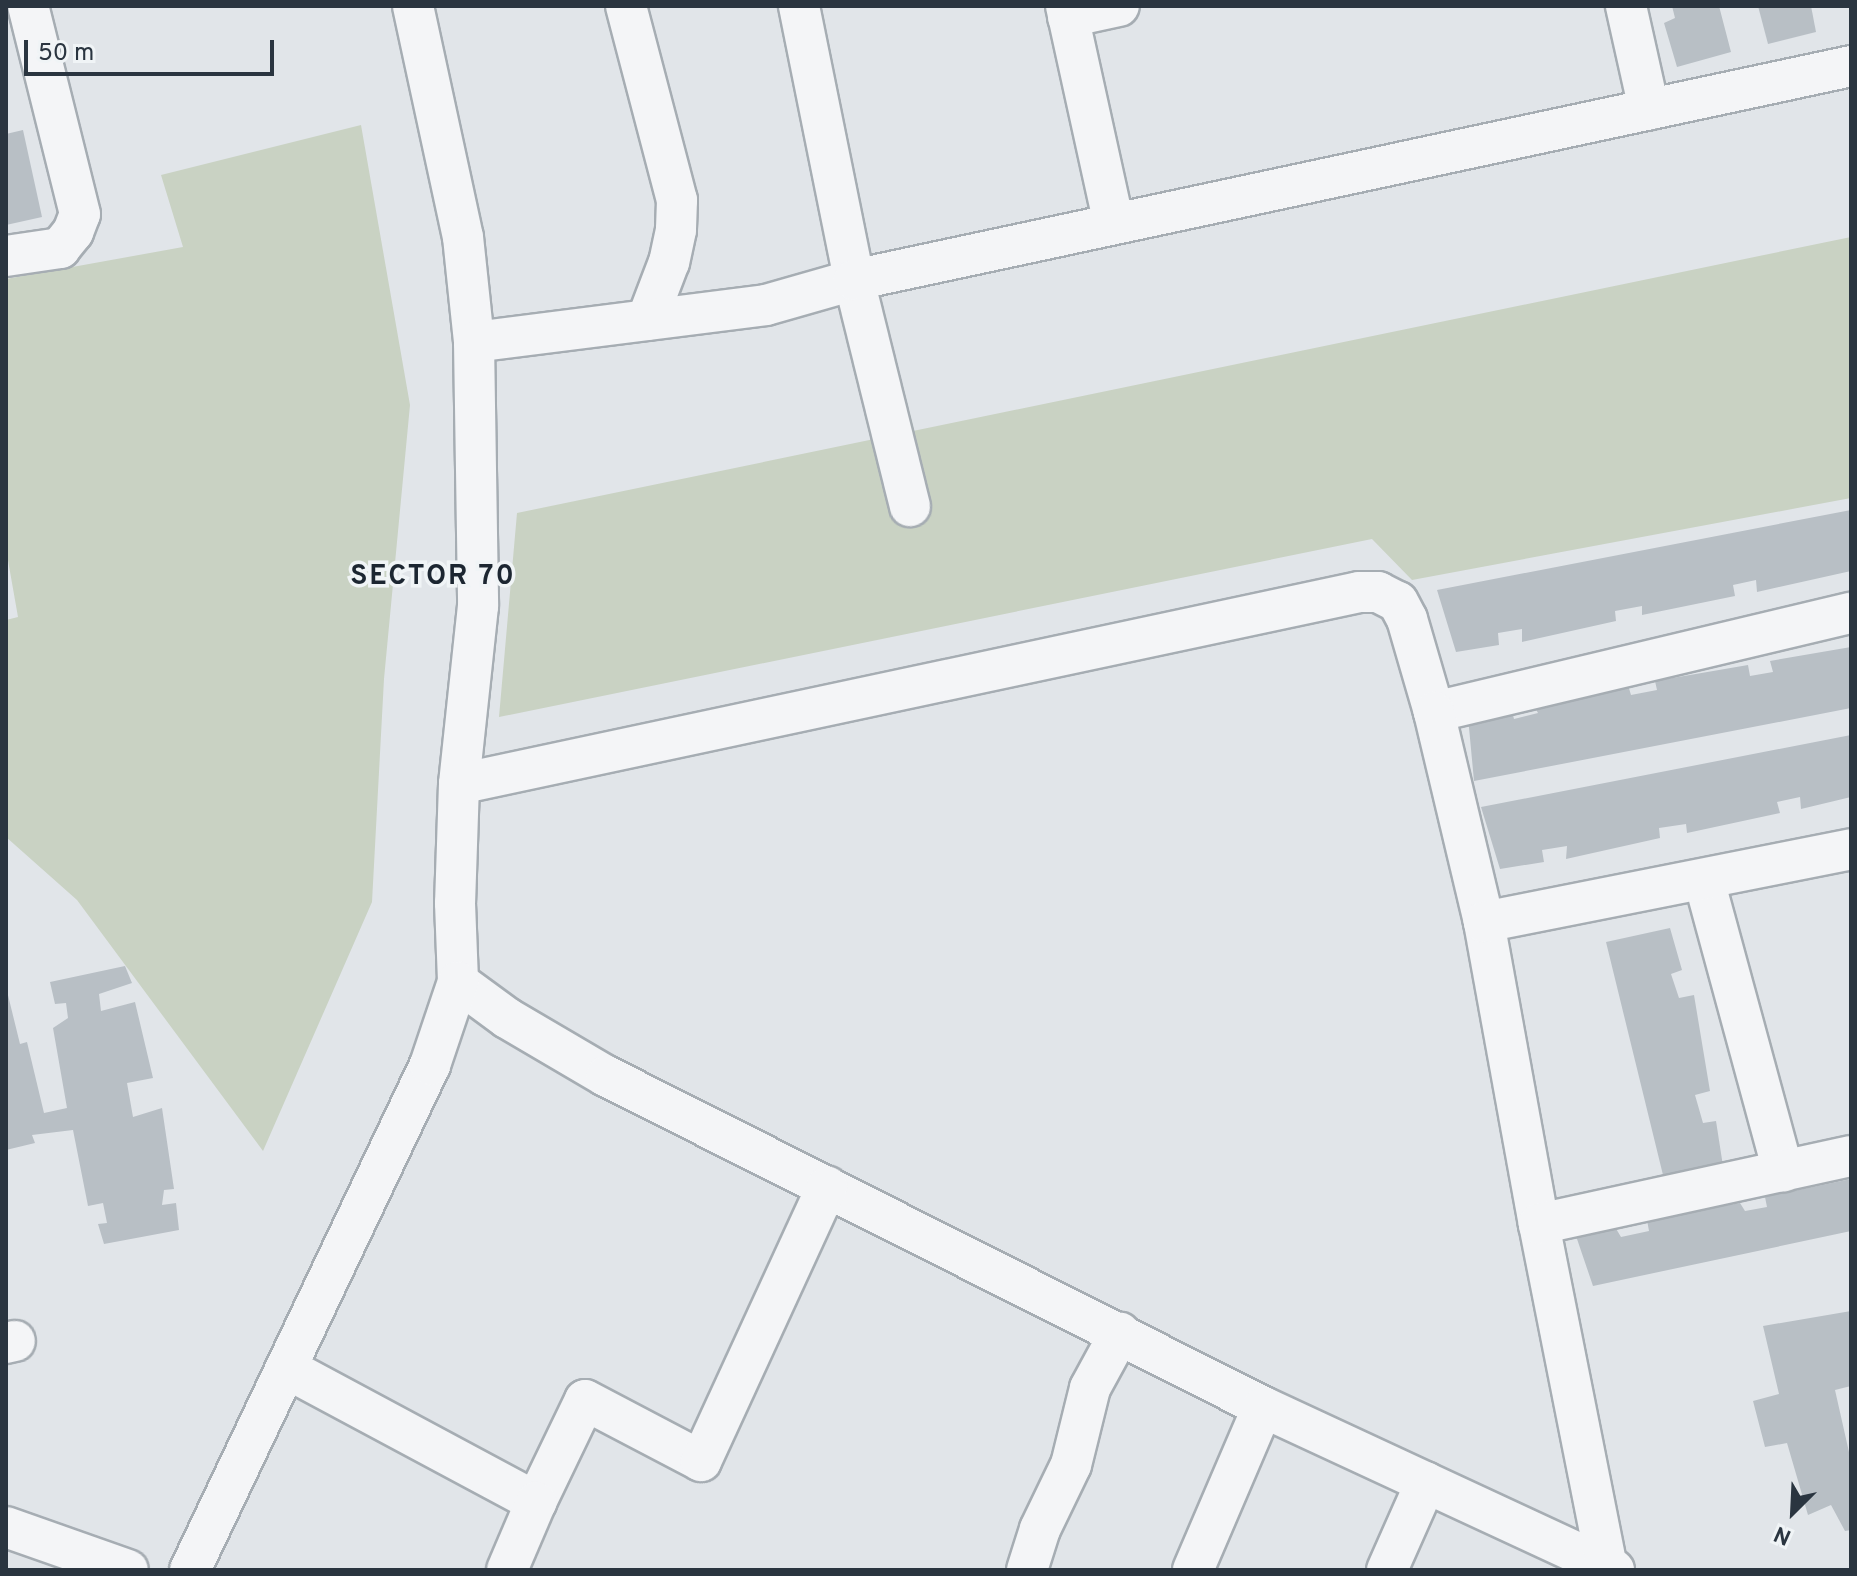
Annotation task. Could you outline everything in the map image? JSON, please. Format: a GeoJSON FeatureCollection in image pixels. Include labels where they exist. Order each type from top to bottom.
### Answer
{"type":"FeatureCollection","features":[{"type":"Feature","properties":{"kind":"street"},"geometry":{"type":"LineString","coordinates":[[6,256],[60,248],[73,232],[80,214],[28,6]]}},
{"type":"Feature","properties":{"kind":"street"},"geometry":{"type":"LineString","coordinates":[[190,1570],[430,1065],[458,982],[455,903],[459,784],[478,606],[474,342],[463,237],[413,6]]}},
{"type":"Feature","properties":{"kind":"street"},"geometry":{"type":"LineString","coordinates":[[626,6],[677,200],[676,230],[669,262],[647,320]]}},
{"type":"Feature","properties":{"kind":"street"},"geometry":{"type":"LineString","coordinates":[[799,6],[854,280],[910,506]]}},
{"type":"Feature","properties":{"kind":"street"},"geometry":{"type":"LineString","coordinates":[[1114,224],[1067,11],[1119,6]]}},
{"type":"Feature","properties":{"kind":"street"},"geometry":{"type":"LineString","coordinates":[[1626,6],[1649,109]]}},
{"type":"Feature","properties":{"kind":"street"},"geometry":{"type":"LineString","coordinates":[[474,342],[766,305],[854,280],[1851,66]]}},
{"type":"Feature","properties":{"kind":"street"},"geometry":{"type":"LineString","coordinates":[[459,784],[1359,592],[1378,592],[1398,602],[1407,619],[1434,712],[1484,922],[1539,1224],[1610,1568]]}},
{"type":"Feature","properties":{"kind":"street"},"geometry":{"type":"LineString","coordinates":[[1434,712],[1851,613]]}},
{"type":"Feature","properties":{"kind":"street"},"geometry":{"type":"LineString","coordinates":[[1484,922],[1851,849]]}},
{"type":"Feature","properties":{"kind":"street"},"geometry":{"type":"LineString","coordinates":[[1704,880],[1783,1171]]}},
{"type":"Feature","properties":{"kind":"street"},"geometry":{"type":"LineString","coordinates":[[458,982],[507,1018],[606,1076],[1263,1407],[1610,1568]]}},
{"type":"Feature","properties":{"kind":"street"},"geometry":{"type":"LineString","coordinates":[[1539,1224],[1851,1156]]}},
{"type":"Feature","properties":{"kind":"street"},"geometry":{"type":"LineString","coordinates":[[507,1570],[585,1400],[701,1461],[827,1187]]}},
{"type":"Feature","properties":{"kind":"street"},"geometry":{"type":"LineString","coordinates":[[1027,1570],[1046,1516],[1071,1465],[1090,1388],[1120,1333]]}},
{"type":"Feature","properties":{"kind":"street"},"geometry":{"type":"LineString","coordinates":[[286,1368],[536,1502]]}},
{"type":"Feature","properties":{"kind":"street"},"geometry":{"type":"LineString","coordinates":[[1193,1570],[1263,1407]]}},
{"type":"Feature","properties":{"kind":"street"},"geometry":{"type":"LineString","coordinates":[[1387,1570],[1426,1482]]}},
{"type":"Feature","properties":{"kind":"street"},"geometry":{"type":"LineString","coordinates":[[6,1527],[128,1570]]}},
{"type":"Feature","properties":{"kind":"green space"},"geometry":{"type":"Polygon","coordinates":[[[361,125],[410,405],[384,679],[372,902],[263,1151],[77,900],[6,837],[6,620],[18,617],[6,549],[6,279],[183,247],[161,175],[361,125]]]}},
{"type":"Feature","properties":{"kind":"green space"},"geometry":{"type":"Polygon","coordinates":[[[1851,237],[1851,498],[1412,580],[1372,539],[499,717],[517,513],[1851,237]]]}},
{"type":"Feature","properties":{"kind":"building"},"geometry":{"type":"Polygon","coordinates":[[[1672,6],[1719,6],[1731,52],[1677,67],[1664,23],[1675,18],[1672,6]]]}},
{"type":"Feature","properties":{"kind":"building"},"geometry":{"type":"Polygon","coordinates":[[[1758,6],[1811,6],[1816,32],[1768,44],[1758,6]]]}},
{"type":"Feature","properties":{"kind":"building"},"geometry":{"type":"Polygon","coordinates":[[[23,130],[42,217],[6,225],[6,134],[23,130]]]}},
{"type":"Feature","properties":{"kind":"building"},"geometry":{"type":"Polygon","coordinates":[[[1851,510],[1851,571],[1757,592],[1756,580],[1733,585],[1735,596],[1642,615],[1642,606],[1615,611],[1616,621],[1522,642],[1522,629],[1498,633],[1499,645],[1456,652],[1437,590],[1851,510]]]}},
{"type":"Feature","properties":{"kind":"building"},"geometry":{"type":"Polygon","coordinates":[[[1851,647],[1851,708],[1474,781],[1468,717],[1511,707],[1514,719],[1538,713],[1532,702],[1628,685],[1631,695],[1657,690],[1655,681],[1748,665],[1750,676],[1773,672],[1770,661],[1851,647]]]}},
{"type":"Feature","properties":{"kind":"building"},"geometry":{"type":"Polygon","coordinates":[[[1851,735],[1851,797],[1801,809],[1800,797],[1777,802],[1780,813],[1687,833],[1686,824],[1659,828],[1660,838],[1566,859],[1567,846],[1542,850],[1544,862],[1500,869],[1481,807],[1851,735]]]}},
{"type":"Feature","properties":{"kind":"building"},"geometry":{"type":"Polygon","coordinates":[[[1670,928],[1682,970],[1671,974],[1679,998],[1694,995],[1710,1091],[1695,1095],[1703,1123],[1716,1121],[1723,1166],[1663,1175],[1606,942],[1670,928]]]}},
{"type":"Feature","properties":{"kind":"building"},"geometry":{"type":"Polygon","coordinates":[[[125,966],[132,983],[99,994],[101,1011],[135,1002],[153,1078],[127,1083],[133,1117],[162,1108],[174,1189],[164,1190],[162,1205],[176,1203],[179,1230],[104,1244],[98,1224],[107,1223],[103,1203],[88,1206],[73,1130],[32,1135],[35,1143],[6,1150],[6,987],[20,1044],[27,1042],[44,1113],[67,1108],[53,1028],[68,1018],[66,1003],[55,1004],[50,982],[125,966]]]}},
{"type":"Feature","properties":{"kind":"building"},"geometry":{"type":"Polygon","coordinates":[[[1851,1179],[1851,1231],[1593,1286],[1576,1236],[1615,1227],[1621,1237],[1649,1231],[1647,1220],[1740,1203],[1745,1211],[1767,1207],[1765,1197],[1851,1179]]]}},
{"type":"Feature","properties":{"kind":"building"},"geometry":{"type":"Polygon","coordinates":[[[1851,1311],[1851,1386],[1835,1390],[1851,1461],[1851,1530],[1845,1531],[1831,1505],[1808,1515],[1787,1443],[1765,1447],[1753,1401],[1779,1394],[1763,1326],[1851,1311]]]}},
{"type":"Feature","properties":{"kind":"district","name":"SECTOR 70"},"geometry":{"type":"Point","coordinates":[433,577]}}]}
